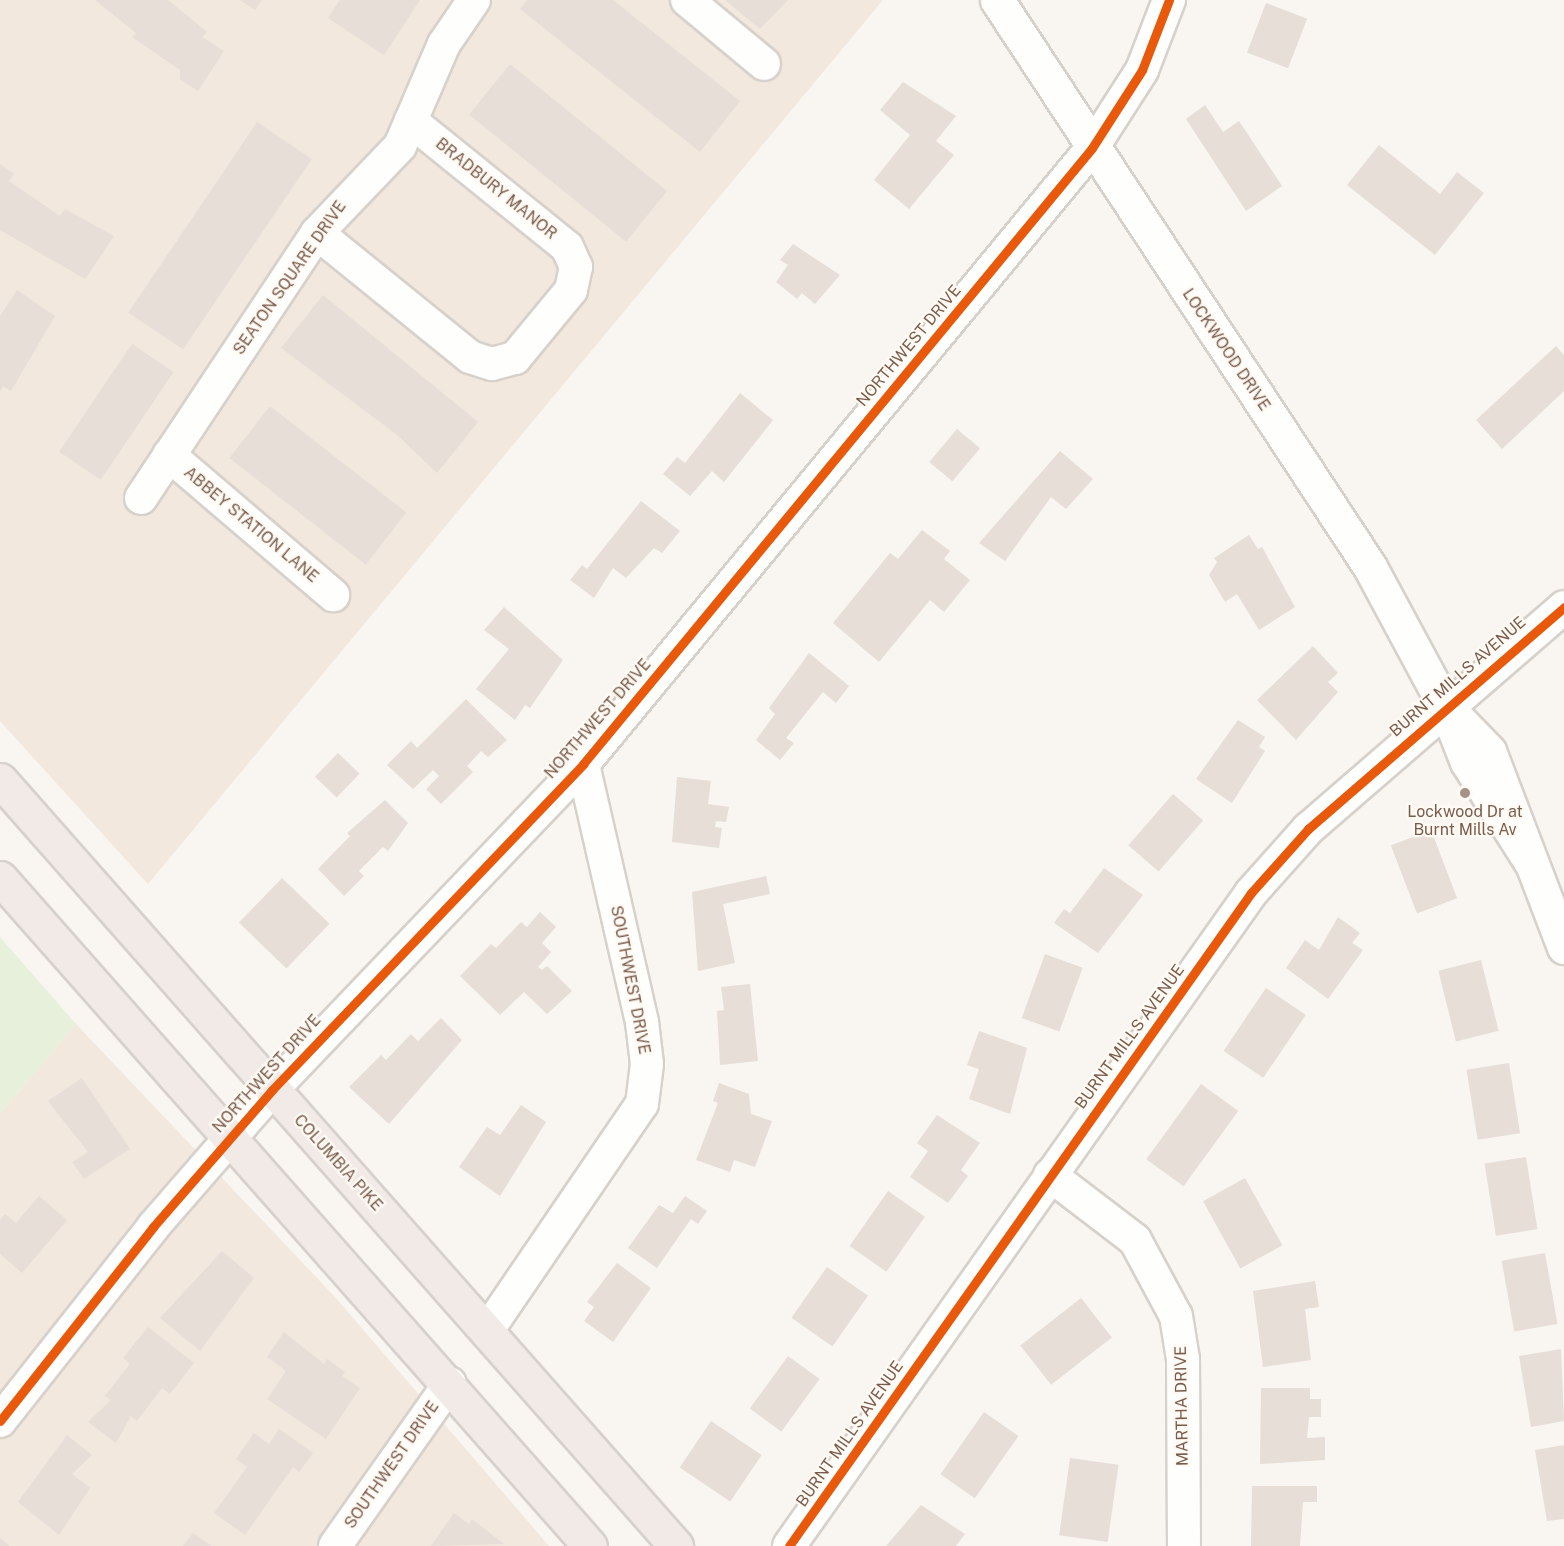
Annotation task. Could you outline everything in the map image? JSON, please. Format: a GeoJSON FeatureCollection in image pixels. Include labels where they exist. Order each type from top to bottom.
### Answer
{"type":"FeatureCollection","features":[{"type":"Feature","properties":{"kind":"highway","name":"COLUMBIA PIKE"},"geometry":{"type":"LineString","coordinates":[[0,780],[676,1546]]}},
{"type":"Feature","properties":{"kind":"highway"},"geometry":{"type":"LineString","coordinates":[[0,878],[450,1383],[590,1546]]}},
{"type":"Feature","properties":{"kind":"street","name":"SEATON SQUARE DRIVE"},"geometry":{"type":"LineString","coordinates":[[141,498],[317,233],[400,146],[444,44],[474,0]]}},
{"type":"Feature","properties":{"kind":"street"},"geometry":{"type":"LineString","coordinates":[[687,0],[764,64]]}},
{"type":"Feature","properties":{"kind":"street","name":"LOCKWOOD DRIVE"},"geometry":{"type":"LineString","coordinates":[[997,0],[1092,148],[1370,567],[1445,706],[1489,751],[1564,947]]}},
{"type":"Feature","properties":{"kind":"street","name":"NORTHWEST DRIVE"},"geometry":{"type":"LineString","coordinates":[[0,1421],[230,1138],[272,1090],[583,764],[1092,148],[1142,70],[1169,0]]}},
{"type":"Feature","properties":{"kind":"street","name":"BRADBURY MANOR"},"geometry":{"type":"LineString","coordinates":[[317,233],[470,357],[492,364],[515,358],[571,290],[576,267],[567,247],[411,121]]}},
{"type":"Feature","properties":{"kind":"street","name":"ABBEY STATION LANE"},"geometry":{"type":"LineString","coordinates":[[169,455],[333,594]]}},
{"type":"Feature","properties":{"kind":"street","name":"BURNT MILLS AVENUE"},"geometry":{"type":"LineString","coordinates":[[789,1546],[1251,893],[1308,829],[1445,706],[1564,607]]}},
{"type":"Feature","properties":{"kind":"street","name":"SOUTHWEST DRIVE"},"geometry":{"type":"LineString","coordinates":[[487,1331],[642,1104],[647,1064],[642,1022],[583,764]]}},
{"type":"Feature","properties":{"kind":"street","name":"MARTHA DRIVE"},"geometry":{"type":"LineString","coordinates":[[1050,1175],[1135,1240],[1176,1316],[1183,1359],[1184,1546]]}},
{"type":"Feature","properties":{"kind":"street","name":"SOUTHWEST DRIVE"},"geometry":{"type":"LineString","coordinates":[[335,1546],[450,1383]]}},
{"type":"Feature","properties":{"kind":"shaded area"},"geometry":{"type":"Polygon","coordinates":[[[0,0],[883,0],[148,884],[0,721],[0,0]]]}},
{"type":"Feature","properties":{"kind":"shaded area"},"geometry":{"type":"Polygon","coordinates":[[[76,1024],[335,1297],[549,1546],[0,1546],[0,1114],[76,1024]]]}},
{"type":"Feature","properties":{"kind":"green space"},"geometry":{"type":"Polygon","coordinates":[[[0,937],[76,1024],[0,1114],[0,937]]]}},
{"type":"Feature","properties":{"kind":"building"},"geometry":{"type":"Polygon","coordinates":[[[95,0],[168,0],[207,32],[202,37],[224,51],[198,91],[180,79],[180,70],[132,37],[136,33],[95,0]]]}},
{"type":"Feature","properties":{"kind":"building"},"geometry":{"type":"Polygon","coordinates":[[[240,0],[262,0],[255,10],[240,0]]]}},
{"type":"Feature","properties":{"kind":"building"},"geometry":{"type":"Polygon","coordinates":[[[340,0],[420,0],[384,55],[328,18],[340,0]]]}},
{"type":"Feature","properties":{"kind":"building"},"geometry":{"type":"Polygon","coordinates":[[[527,0],[613,0],[740,101],[700,152],[520,9],[527,0]]]}},
{"type":"Feature","properties":{"kind":"building"},"geometry":{"type":"Polygon","coordinates":[[[725,0],[788,0],[760,29],[725,0]]]}},
{"type":"Feature","properties":{"kind":"building"},"geometry":{"type":"Polygon","coordinates":[[[1266,3],[1307,19],[1288,68],[1247,52],[1266,3]]]}},
{"type":"Feature","properties":{"kind":"building"},"geometry":{"type":"Polygon","coordinates":[[[510,64],[667,191],[626,242],[469,115],[510,64]]]}},
{"type":"Feature","properties":{"kind":"building"},"geometry":{"type":"Polygon","coordinates":[[[903,82],[956,116],[936,141],[954,155],[909,209],[874,180],[910,135],[880,110],[903,82]]]}},
{"type":"Feature","properties":{"kind":"building"},"geometry":{"type":"Polygon","coordinates":[[[1205,105],[1223,132],[1239,121],[1282,186],[1246,211],[1186,119],[1205,105]]]}},
{"type":"Feature","properties":{"kind":"building"},"geometry":{"type":"Polygon","coordinates":[[[257,122],[312,159],[183,350],[128,313],[257,122]]]}},
{"type":"Feature","properties":{"kind":"building"},"geometry":{"type":"Polygon","coordinates":[[[1379,145],[1440,194],[1457,172],[1484,193],[1435,255],[1347,185],[1379,145]]]}},
{"type":"Feature","properties":{"kind":"building"},"geometry":{"type":"Polygon","coordinates":[[[0,164],[14,174],[9,181],[60,216],[65,209],[114,236],[85,279],[0,230],[0,164]]]}},
{"type":"Feature","properties":{"kind":"building"},"geometry":{"type":"Polygon","coordinates":[[[793,244],[840,275],[815,304],[802,293],[797,299],[776,282],[788,265],[780,260],[793,244]]]}},
{"type":"Feature","properties":{"kind":"building"},"geometry":{"type":"Polygon","coordinates":[[[17,290],[55,316],[11,391],[3,386],[0,391],[0,316],[17,290]]]}},
{"type":"Feature","properties":{"kind":"building"},"geometry":{"type":"Polygon","coordinates":[[[323,295],[478,422],[437,473],[396,434],[281,348],[323,295]]]}},
{"type":"Feature","properties":{"kind":"building"},"geometry":{"type":"Polygon","coordinates":[[[132,344],[173,372],[101,480],[59,452],[132,344]]]}},
{"type":"Feature","properties":{"kind":"building"},"geometry":{"type":"Polygon","coordinates":[[[1556,346],[1564,355],[1564,391],[1502,449],[1476,420],[1556,346]]]}},
{"type":"Feature","properties":{"kind":"building"},"geometry":{"type":"Polygon","coordinates":[[[740,393],[773,420],[724,482],[712,471],[690,496],[663,474],[677,457],[685,463],[740,393]]]}},
{"type":"Feature","properties":{"kind":"building"},"geometry":{"type":"Polygon","coordinates":[[[270,406],[406,513],[366,565],[229,458],[270,406]]]}},
{"type":"Feature","properties":{"kind":"building"},"geometry":{"type":"Polygon","coordinates":[[[957,429],[980,448],[952,481],[929,462],[957,429]]]}},
{"type":"Feature","properties":{"kind":"building"},"geometry":{"type":"Polygon","coordinates":[[[1060,451],[1093,479],[1066,509],[1051,497],[1005,561],[979,543],[1060,451]]]}},
{"type":"Feature","properties":{"kind":"building"},"geometry":{"type":"Polygon","coordinates":[[[641,501],[680,531],[662,553],[654,548],[626,578],[613,568],[594,598],[570,580],[582,565],[587,569],[641,501]]]}},
{"type":"Feature","properties":{"kind":"building"},"geometry":{"type":"Polygon","coordinates":[[[922,530],[950,551],[944,559],[970,580],[944,612],[930,600],[879,662],[833,623],[890,553],[898,559],[922,530]]]}},
{"type":"Feature","properties":{"kind":"building"},"geometry":{"type":"Polygon","coordinates":[[[1249,535],[1258,549],[1262,547],[1295,607],[1259,630],[1237,594],[1225,602],[1209,575],[1217,562],[1214,558],[1249,535]]]}},
{"type":"Feature","properties":{"kind":"building"},"geometry":{"type":"Polygon","coordinates":[[[504,607],[563,660],[530,708],[525,705],[515,720],[476,689],[509,649],[484,630],[504,607]]]}},
{"type":"Feature","properties":{"kind":"building"},"geometry":{"type":"Polygon","coordinates":[[[1313,646],[1338,673],[1328,682],[1338,692],[1296,740],[1257,700],[1313,646]]]}},
{"type":"Feature","properties":{"kind":"building"},"geometry":{"type":"Polygon","coordinates":[[[809,653],[849,686],[836,703],[823,692],[786,738],[794,743],[780,760],[756,740],[775,714],[769,708],[809,653]]]}},
{"type":"Feature","properties":{"kind":"building"},"geometry":{"type":"Polygon","coordinates":[[[466,699],[507,740],[488,757],[481,751],[467,766],[473,772],[441,804],[426,789],[439,776],[433,770],[413,789],[387,765],[411,741],[417,748],[466,699]]]}},
{"type":"Feature","properties":{"kind":"building"},"geometry":{"type":"Polygon","coordinates":[[[1238,720],[1265,737],[1259,747],[1265,751],[1232,803],[1196,779],[1238,720]]]}},
{"type":"Feature","properties":{"kind":"building"},"geometry":{"type":"Polygon","coordinates":[[[338,753],[360,774],[337,798],[315,777],[338,753]]]}},
{"type":"Feature","properties":{"kind":"building"},"geometry":{"type":"Polygon","coordinates":[[[677,777],[711,781],[708,804],[729,807],[726,822],[716,821],[715,827],[722,828],[719,848],[672,842],[677,777]]]}},
{"type":"Feature","properties":{"kind":"building"},"geometry":{"type":"Polygon","coordinates":[[[1173,794],[1203,820],[1159,872],[1128,845],[1173,794]]]}},
{"type":"Feature","properties":{"kind":"building"},"geometry":{"type":"Polygon","coordinates":[[[385,800],[408,823],[388,851],[383,847],[359,871],[364,876],[344,896],[318,869],[350,836],[347,833],[385,800]]]}},
{"type":"Feature","properties":{"kind":"building"},"geometry":{"type":"Polygon","coordinates":[[[1431,830],[1457,898],[1417,914],[1391,845],[1431,830]]]}},
{"type":"Feature","properties":{"kind":"building"},"geometry":{"type":"Polygon","coordinates":[[[1104,868],[1143,895],[1098,953],[1054,923],[1064,909],[1070,913],[1104,868]]]}},
{"type":"Feature","properties":{"kind":"building"},"geometry":{"type":"Polygon","coordinates":[[[766,876],[770,894],[723,904],[735,963],[698,971],[692,892],[766,876]]]}},
{"type":"Feature","properties":{"kind":"building"},"geometry":{"type":"Polygon","coordinates":[[[282,878],[329,924],[286,968],[239,923],[282,878]]]}},
{"type":"Feature","properties":{"kind":"building"},"geometry":{"type":"Polygon","coordinates":[[[540,912],[556,927],[542,943],[551,952],[538,967],[542,970],[547,966],[572,991],[547,1014],[524,992],[500,1015],[460,976],[491,944],[496,948],[521,922],[527,927],[540,912]]]}},
{"type":"Feature","properties":{"kind":"building"},"geometry":{"type":"Polygon","coordinates":[[[1338,917],[1360,933],[1352,943],[1363,950],[1328,999],[1286,968],[1305,940],[1319,950],[1338,917]]]}},
{"type":"Feature","properties":{"kind":"building"},"geometry":{"type":"Polygon","coordinates":[[[1045,954],[1083,968],[1059,1032],[1022,1018],[1045,954]]]}},
{"type":"Feature","properties":{"kind":"building"},"geometry":{"type":"Polygon","coordinates":[[[1481,960],[1499,1031],[1456,1041],[1438,971],[1481,960]]]}},
{"type":"Feature","properties":{"kind":"building"},"geometry":{"type":"Polygon","coordinates":[[[750,984],[758,1061],[720,1065],[717,1011],[724,1010],[721,987],[750,984]]]}},
{"type":"Feature","properties":{"kind":"building"},"geometry":{"type":"Polygon","coordinates":[[[1266,988],[1306,1015],[1263,1078],[1224,1051],[1266,988]]]}},
{"type":"Feature","properties":{"kind":"building"},"geometry":{"type":"Polygon","coordinates":[[[441,1018],[462,1040],[389,1124],[349,1087],[381,1055],[386,1060],[411,1034],[418,1041],[441,1018]]]}},
{"type":"Feature","properties":{"kind":"building"},"geometry":{"type":"Polygon","coordinates":[[[979,1031],[1027,1048],[1010,1114],[969,1099],[979,1069],[967,1065],[979,1031]]]}},
{"type":"Feature","properties":{"kind":"building"},"geometry":{"type":"Polygon","coordinates":[[[1509,1063],[1520,1133],[1478,1140],[1467,1070],[1509,1063]]]}},
{"type":"Feature","properties":{"kind":"building"},"geometry":{"type":"Polygon","coordinates":[[[82,1078],[130,1149],[84,1179],[72,1162],[88,1152],[48,1101],[82,1078]]]}},
{"type":"Feature","properties":{"kind":"building"},"geometry":{"type":"Polygon","coordinates":[[[719,1083],[749,1094],[751,1114],[772,1121],[755,1167],[734,1160],[730,1172],[696,1160],[718,1103],[713,1101],[719,1083]]]}},
{"type":"Feature","properties":{"kind":"building"},"geometry":{"type":"Polygon","coordinates":[[[1201,1084],[1238,1111],[1184,1186],[1146,1159],[1201,1084]]]}},
{"type":"Feature","properties":{"kind":"building"},"geometry":{"type":"Polygon","coordinates":[[[521,1105],[546,1122],[500,1196],[459,1167],[487,1127],[500,1135],[521,1105]]]}},
{"type":"Feature","properties":{"kind":"building"},"geometry":{"type":"Polygon","coordinates":[[[937,1115],[980,1143],[961,1170],[968,1176],[948,1203],[910,1177],[928,1151],[917,1143],[937,1115]]]}},
{"type":"Feature","properties":{"kind":"building"},"geometry":{"type":"Polygon","coordinates":[[[1526,1157],[1537,1229],[1496,1236],[1485,1164],[1526,1157]]]}},
{"type":"Feature","properties":{"kind":"building"},"geometry":{"type":"Polygon","coordinates":[[[1245,1178],[1282,1245],[1240,1269],[1203,1201],[1245,1178]]]}},
{"type":"Feature","properties":{"kind":"building"},"geometry":{"type":"Polygon","coordinates":[[[888,1191],[925,1217],[886,1272],[850,1246],[888,1191]]]}},
{"type":"Feature","properties":{"kind":"building"},"geometry":{"type":"Polygon","coordinates":[[[39,1196],[67,1220],[22,1273],[0,1254],[0,1220],[5,1214],[16,1223],[39,1196]]]}},
{"type":"Feature","properties":{"kind":"building"},"geometry":{"type":"Polygon","coordinates":[[[685,1196],[707,1211],[698,1224],[691,1219],[657,1268],[628,1248],[659,1205],[673,1213],[685,1196]]]}},
{"type":"Feature","properties":{"kind":"building"},"geometry":{"type":"Polygon","coordinates":[[[222,1251],[254,1278],[200,1351],[160,1318],[222,1251]]]}},
{"type":"Feature","properties":{"kind":"building"},"geometry":{"type":"Polygon","coordinates":[[[1545,1253],[1558,1324],[1514,1332],[1502,1261],[1545,1253]]]}},
{"type":"Feature","properties":{"kind":"building"},"geometry":{"type":"Polygon","coordinates":[[[617,1263],[651,1288],[613,1342],[584,1321],[594,1307],[587,1302],[617,1263]]]}},
{"type":"Feature","properties":{"kind":"building"},"geometry":{"type":"Polygon","coordinates":[[[827,1267],[868,1296],[832,1346],[791,1318],[827,1267]]]}},
{"type":"Feature","properties":{"kind":"building"},"geometry":{"type":"Polygon","coordinates":[[[1315,1281],[1319,1307],[1305,1309],[1311,1360],[1263,1367],[1253,1291],[1315,1281]]]}},
{"type":"Feature","properties":{"kind":"building"},"geometry":{"type":"Polygon","coordinates":[[[1081,1298],[1112,1337],[1051,1385],[1020,1345],[1081,1298]]]}},
{"type":"Feature","properties":{"kind":"building"},"geometry":{"type":"Polygon","coordinates":[[[148,1327],[194,1363],[170,1394],[162,1388],[137,1421],[131,1416],[116,1443],[88,1422],[111,1400],[105,1396],[130,1364],[123,1358],[148,1327]]]}},
{"type":"Feature","properties":{"kind":"building"},"geometry":{"type":"Polygon","coordinates":[[[284,1332],[324,1364],[327,1359],[345,1372],[342,1376],[360,1388],[326,1439],[267,1399],[286,1371],[267,1357],[284,1332]]]}},
{"type":"Feature","properties":{"kind":"building"},"geometry":{"type":"Polygon","coordinates":[[[1561,1349],[1564,1421],[1531,1427],[1519,1356],[1561,1349]]]}},
{"type":"Feature","properties":{"kind":"building"},"geometry":{"type":"Polygon","coordinates":[[[788,1356],[820,1379],[781,1432],[750,1409],[788,1356]]]}},
{"type":"Feature","properties":{"kind":"building"},"geometry":{"type":"Polygon","coordinates":[[[1261,1388],[1310,1388],[1310,1399],[1321,1399],[1321,1417],[1309,1417],[1307,1438],[1325,1437],[1325,1460],[1260,1464],[1261,1388]]]}},
{"type":"Feature","properties":{"kind":"building"},"geometry":{"type":"Polygon","coordinates":[[[984,1412],[1018,1436],[975,1498],[940,1474],[984,1412]]]}},
{"type":"Feature","properties":{"kind":"building"},"geometry":{"type":"Polygon","coordinates":[[[711,1421],[762,1455],[730,1502],[680,1467],[711,1421]]]}},
{"type":"Feature","properties":{"kind":"building"},"geometry":{"type":"Polygon","coordinates":[[[279,1429],[313,1453],[299,1472],[293,1467],[245,1535],[214,1513],[247,1467],[236,1459],[254,1433],[269,1444],[279,1429]]]}},
{"type":"Feature","properties":{"kind":"building"},"geometry":{"type":"Polygon","coordinates":[[[67,1435],[92,1455],[72,1474],[90,1488],[59,1535],[18,1502],[67,1435]]]}},
{"type":"Feature","properties":{"kind":"building"},"geometry":{"type":"Polygon","coordinates":[[[1564,1445],[1564,1519],[1547,1521],[1535,1450],[1564,1445]]]}},
{"type":"Feature","properties":{"kind":"building"},"geometry":{"type":"Polygon","coordinates":[[[1070,1458],[1119,1465],[1108,1542],[1059,1535],[1070,1458]]]}},
{"type":"Feature","properties":{"kind":"building"},"geometry":{"type":"Polygon","coordinates":[[[1252,1486],[1317,1486],[1317,1502],[1303,1502],[1300,1546],[1251,1546],[1252,1486]]]}},
{"type":"Feature","properties":{"kind":"building"},"geometry":{"type":"Polygon","coordinates":[[[921,1505],[965,1534],[956,1546],[886,1546],[921,1505]]]}},
{"type":"Feature","properties":{"kind":"building"},"geometry":{"type":"Polygon","coordinates":[[[454,1513],[469,1524],[472,1519],[504,1544],[431,1546],[454,1513]]]}},
{"type":"Feature","properties":{"kind":"building"},"geometry":{"type":"Polygon","coordinates":[[[193,1533],[212,1546],[183,1546],[193,1533]]]}},
{"type":"Feature","properties":{"kind":"building"},"geometry":{"type":"Polygon","coordinates":[[[0,1538],[10,1546],[0,1546],[0,1538]]]}},
{"type":"Feature","properties":{"kind":"cycle path"},"geometry":{"type":"LineString","coordinates":[[0,1421],[153,1227],[272,1090],[583,764],[1092,148],[1142,70],[1169,0]]}},
{"type":"Feature","properties":{"kind":"cycle path"},"geometry":{"type":"LineString","coordinates":[[789,1546],[1251,893],[1308,829],[1564,607]]}},
{"type":"Feature","properties":{"kind":"place","name":"Lockwood Dr at Burnt Mills Av"},"geometry":{"type":"Point","coordinates":[1465,793]}}]}
